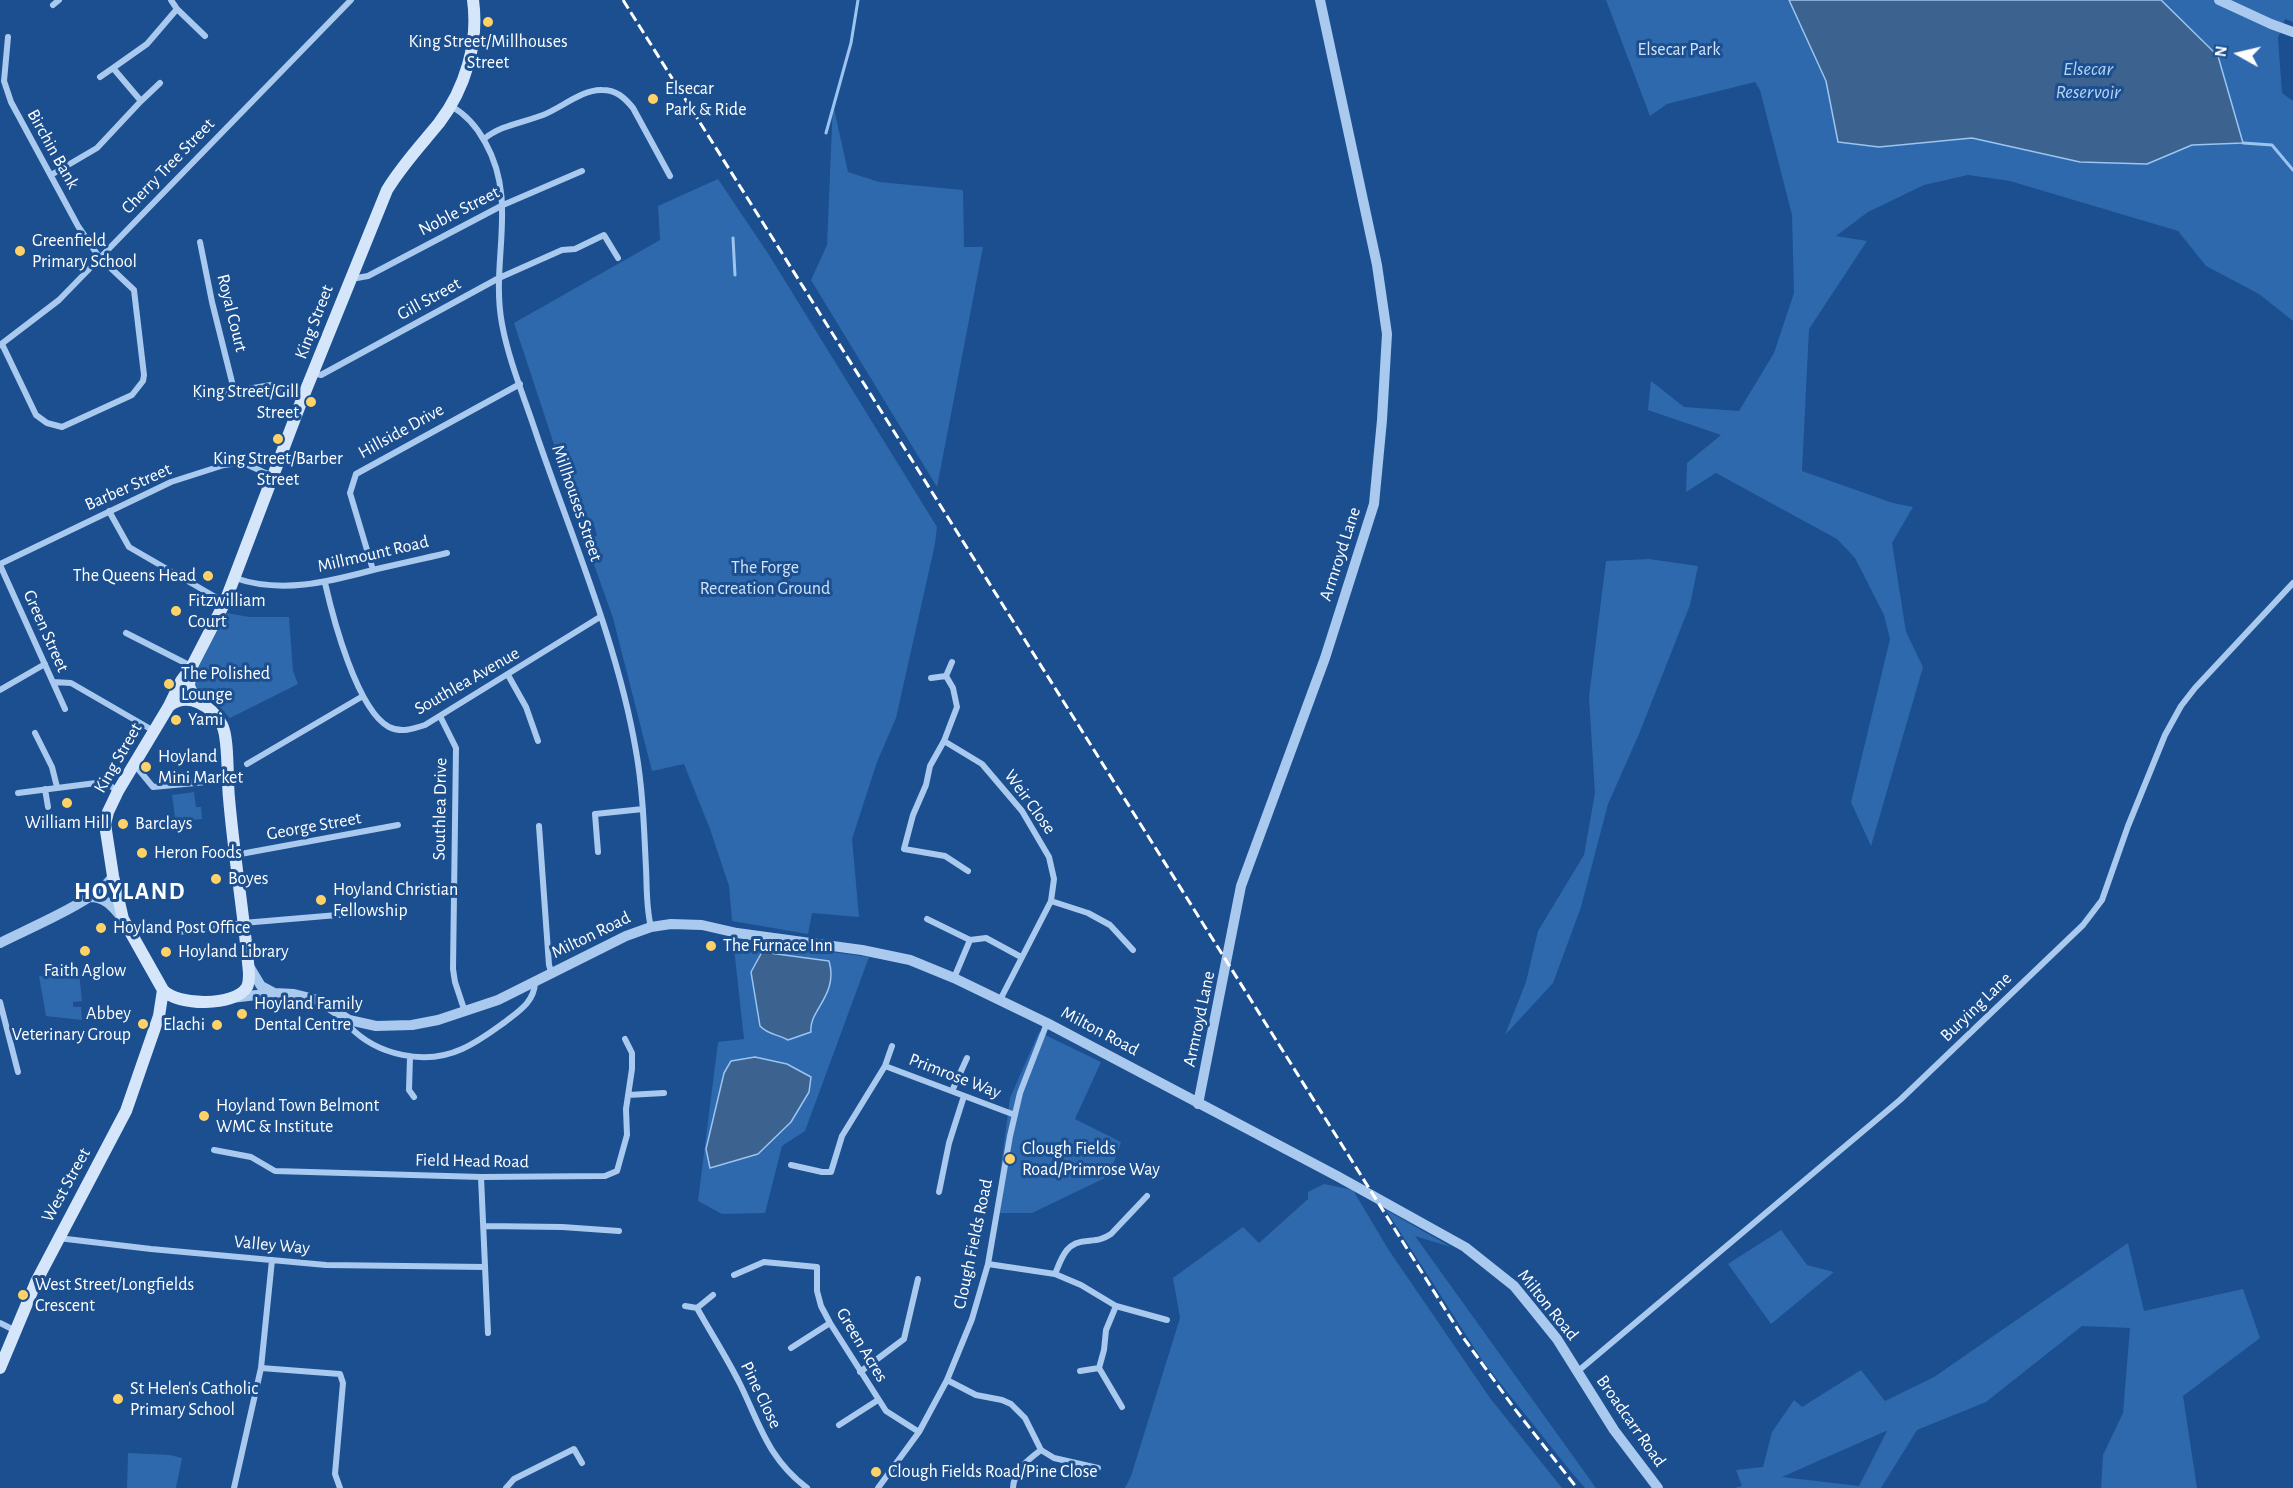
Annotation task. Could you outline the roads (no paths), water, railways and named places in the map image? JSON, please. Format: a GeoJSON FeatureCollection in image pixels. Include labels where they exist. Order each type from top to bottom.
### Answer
{"type":"FeatureCollection","features":[{"type":"Feature","properties":{"kind":"main road","name":"King Street"},"geometry":{"type":"LineString","coordinates":[[163,990],[123,919],[113,876],[105,824],[110,807],[169,706],[181,681],[192,666],[225,603],[303,397],[387,190],[398,172],[450,106],[462,83],[473,42],[476,17],[473,0]]}},
{"type":"Feature","properties":{"kind":"main road","name":"King Street"},"geometry":{"type":"LineString","coordinates":[[192,666],[189,686],[196,701]]}},
{"type":"Feature","properties":{"kind":"main road"},"geometry":{"type":"LineString","coordinates":[[169,706],[181,699],[196,701],[207,708],[223,726],[235,855],[249,966],[247,987],[230,999]]}},
{"type":"Feature","properties":{"kind":"main road"},"geometry":{"type":"LineString","coordinates":[[163,990],[172,998],[188,1001]]}},
{"type":"Feature","properties":{"kind":"main road","name":"West Street"},"geometry":{"type":"LineString","coordinates":[[0,1368],[14,1330],[58,1238],[126,1111],[159,1016],[163,990]]}},
{"type":"Feature","properties":{"kind":"main road","name":"Milton Road"},"geometry":{"type":"LineString","coordinates":[[188,1001],[230,999]]}},
{"type":"Feature","properties":{"kind":"main road"},"geometry":{"type":"LineString","coordinates":[[159,1016],[175,1005],[188,1001]]}},
{"type":"Feature","properties":{"kind":"street"},"geometry":{"type":"LineString","coordinates":[[53,5],[59,0]]}},
{"type":"Feature","properties":{"kind":"street"},"geometry":{"type":"LineString","coordinates":[[171,0],[177,9],[205,36]]}},
{"type":"Feature","properties":{"kind":"street","name":"Cherry Tree Street"},"geometry":{"type":"LineString","coordinates":[[1,345],[59,300],[351,0]]}},
{"type":"Feature","properties":{"kind":"street","name":"Armroyd Lane"},"geometry":{"type":"LineString","coordinates":[[1198,1104],[1241,886],[1325,658],[1374,504],[1387,334],[1377,265],[1320,0]]}},
{"type":"Feature","properties":{"kind":"street"},"geometry":{"type":"LineString","coordinates":[[2219,0],[2293,32]]}},
{"type":"Feature","properties":{"kind":"street"},"geometry":{"type":"LineString","coordinates":[[100,77],[147,44],[177,9]]}},
{"type":"Feature","properties":{"kind":"street","name":"Birchin Bank"},"geometry":{"type":"LineString","coordinates":[[1,345],[36,415],[46,423],[62,427],[132,395],[144,375],[134,290],[99,257],[78,226],[11,102],[4,81],[4,47],[8,37]]}},
{"type":"Feature","properties":{"kind":"street"},"geometry":{"type":"LineString","coordinates":[[113,68],[141,101]]}},
{"type":"Feature","properties":{"kind":"street"},"geometry":{"type":"LineString","coordinates":[[51,175],[97,148],[160,83]]}},
{"type":"Feature","properties":{"kind":"street"},"geometry":{"type":"LineString","coordinates":[[483,139],[498,130],[544,115],[591,91],[608,90],[620,95],[633,108],[670,176]]}},
{"type":"Feature","properties":{"kind":"street","name":"Millhouses Street"},"geometry":{"type":"LineString","coordinates":[[450,106],[465,117],[483,139],[499,174],[503,205],[499,278],[501,322],[519,384],[623,688],[636,751],[643,809],[651,927]]}},
{"type":"Feature","properties":{"kind":"street","name":"Noble Street"},"geometry":{"type":"LineString","coordinates":[[351,276],[357,278],[368,276],[503,205],[582,171]]}},
{"type":"Feature","properties":{"kind":"street","name":"Gill Street"},"geometry":{"type":"LineString","coordinates":[[313,374],[319,376],[325,374],[499,278],[562,250],[574,249],[604,236],[618,258]]}},
{"type":"Feature","properties":{"kind":"street","name":"Royal Court"},"geometry":{"type":"LineString","coordinates":[[200,242],[234,390]]}},
{"type":"Feature","properties":{"kind":"street","name":"Hillside Drive"},"geometry":{"type":"LineString","coordinates":[[373,570],[350,493],[356,474],[519,384]]}},
{"type":"Feature","properties":{"kind":"street"},"geometry":{"type":"LineString","coordinates":[[199,397],[271,385],[303,397]]}},
{"type":"Feature","properties":{"kind":"street","name":"Barber Street"},"geometry":{"type":"LineString","coordinates":[[0,565],[171,482],[224,465],[238,463],[248,465],[273,477]]}},
{"type":"Feature","properties":{"kind":"street"},"geometry":{"type":"LineString","coordinates":[[109,511],[129,547],[225,603]]}},
{"type":"Feature","properties":{"kind":"street","name":"Millmount Road"},"geometry":{"type":"LineString","coordinates":[[236,578],[269,586],[325,583],[447,553]]}},
{"type":"Feature","properties":{"kind":"street","name":"Green Street"},"geometry":{"type":"LineString","coordinates":[[0,565],[65,709]]}},
{"type":"Feature","properties":{"kind":"street","name":"Southlea Avenue"},"geometry":{"type":"LineString","coordinates":[[325,583],[335,627],[363,696],[380,720],[398,730],[411,730],[425,725],[600,617]]}},
{"type":"Feature","properties":{"kind":"street","name":"Burying Lane"},"geometry":{"type":"LineString","coordinates":[[1577,1372],[1900,1100],[2084,925],[2102,900],[2154,759],[2181,706],[2293,583]]}},
{"type":"Feature","properties":{"kind":"street"},"geometry":{"type":"LineString","coordinates":[[126,633],[192,666]]}},
{"type":"Feature","properties":{"kind":"street"},"geometry":{"type":"LineString","coordinates":[[946,676],[952,662]]}},
{"type":"Feature","properties":{"kind":"street"},"geometry":{"type":"LineString","coordinates":[[0,690],[45,664]]}},
{"type":"Feature","properties":{"kind":"street"},"geometry":{"type":"LineString","coordinates":[[508,675],[526,707],[538,741]]}},
{"type":"Feature","properties":{"kind":"street"},"geometry":{"type":"LineString","coordinates":[[932,678],[946,676]]}},
{"type":"Feature","properties":{"kind":"street"},"geometry":{"type":"LineString","coordinates":[[946,676],[953,688],[957,707],[944,741],[930,766],[904,849],[945,856],[968,871]]}},
{"type":"Feature","properties":{"kind":"street"},"geometry":{"type":"LineString","coordinates":[[53,682],[71,683],[154,731]]}},
{"type":"Feature","properties":{"kind":"street"},"geometry":{"type":"LineString","coordinates":[[248,764],[363,696]]}},
{"type":"Feature","properties":{"kind":"street","name":"Southlea Drive"},"geometry":{"type":"LineString","coordinates":[[440,716],[456,748],[453,969],[456,988],[465,1012]]}},
{"type":"Feature","properties":{"kind":"street"},"geometry":{"type":"LineString","coordinates":[[35,733],[52,766],[57,788]]}},
{"type":"Feature","properties":{"kind":"street","name":"Weir Close"},"geometry":{"type":"LineString","coordinates":[[944,741],[982,764],[1022,811],[1049,857],[1054,879],[1051,901],[1000,1000]]}},
{"type":"Feature","properties":{"kind":"street"},"geometry":{"type":"LineString","coordinates":[[134,764],[153,787],[227,780]]}},
{"type":"Feature","properties":{"kind":"street"},"geometry":{"type":"LineString","coordinates":[[18,793],[96,783],[109,785],[118,791]]}},
{"type":"Feature","properties":{"kind":"street"},"geometry":{"type":"LineString","coordinates":[[45,789],[48,807]]}},
{"type":"Feature","properties":{"kind":"street"},"geometry":{"type":"LineString","coordinates":[[598,852],[596,814],[643,809]]}},
{"type":"Feature","properties":{"kind":"street","name":"George Street"},"geometry":{"type":"LineString","coordinates":[[235,855],[398,825]]}},
{"type":"Feature","properties":{"kind":"street"},"geometry":{"type":"LineString","coordinates":[[539,825],[549,965],[552,975]]}},
{"type":"Feature","properties":{"kind":"street"},"geometry":{"type":"LineString","coordinates":[[0,943],[90,897],[113,876]]}},
{"type":"Feature","properties":{"kind":"street"},"geometry":{"type":"LineString","coordinates":[[90,897],[98,897],[111,904],[123,919]]}},
{"type":"Feature","properties":{"kind":"street"},"geometry":{"type":"LineString","coordinates":[[1051,901],[1089,913],[1110,925],[1133,950]]}},
{"type":"Feature","properties":{"kind":"street"},"geometry":{"type":"LineString","coordinates":[[178,932],[243,923],[361,913]]}},
{"type":"Feature","properties":{"kind":"street"},"geometry":{"type":"LineString","coordinates":[[927,919],[970,940],[986,938],[1021,957]]}},
{"type":"Feature","properties":{"kind":"street","name":"Milton Road"},"geometry":{"type":"LineString","coordinates":[[230,999],[274,993],[294,994],[318,1000],[349,1020],[375,1026],[400,1026],[438,1020],[465,1012],[535,983],[626,936],[651,927],[691,924],[774,939],[862,950],[910,960],[954,978],[1047,1023],[1388,1203],[1465,1247],[1514,1286],[1557,1339],[1577,1372]]}},
{"type":"Feature","properties":{"kind":"street"},"geometry":{"type":"LineString","coordinates":[[954,978],[970,940]]}},
{"type":"Feature","properties":{"kind":"street"},"geometry":{"type":"LineString","coordinates":[[249,966],[261,986],[274,993]]}},
{"type":"Feature","properties":{"kind":"street","name":"Milton Road"},"geometry":{"type":"LineString","coordinates":[[349,1020],[350,1027],[371,1044],[410,1057],[435,1056],[460,1050],[486,1036],[529,1002],[535,990],[535,983]]}},
{"type":"Feature","properties":{"kind":"street"},"geometry":{"type":"LineString","coordinates":[[0,1002],[18,1072]]}},
{"type":"Feature","properties":{"kind":"street","name":"Clough Fields Road"},"geometry":{"type":"LineString","coordinates":[[878,1488],[919,1432],[947,1380],[972,1319],[988,1264],[1020,1093],[1047,1023]]}},
{"type":"Feature","properties":{"kind":"street","name":"Field Head Road"},"geometry":{"type":"LineString","coordinates":[[214,1150],[251,1157],[275,1171],[481,1178],[605,1176],[617,1171],[627,1135],[626,1109],[633,1069],[632,1053],[625,1039]]}},
{"type":"Feature","properties":{"kind":"street","name":"Primrose Way"},"geometry":{"type":"LineString","coordinates":[[791,1165],[831,1172],[842,1136],[885,1065],[892,1046]]}},
{"type":"Feature","properties":{"kind":"street"},"geometry":{"type":"LineString","coordinates":[[410,1057],[409,1090],[414,1097]]}},
{"type":"Feature","properties":{"kind":"street"},"geometry":{"type":"LineString","coordinates":[[952,1090],[967,1058]]}},
{"type":"Feature","properties":{"kind":"street","name":"Primrose Way"},"geometry":{"type":"LineString","coordinates":[[885,1065],[1015,1115]]}},
{"type":"Feature","properties":{"kind":"street"},"geometry":{"type":"LineString","coordinates":[[628,1095],[664,1093]]}},
{"type":"Feature","properties":{"kind":"street"},"geometry":{"type":"LineString","coordinates":[[939,1192],[949,1143],[964,1096]]}},
{"type":"Feature","properties":{"kind":"street"},"geometry":{"type":"LineString","coordinates":[[251,1157],[254,1148]]}},
{"type":"Feature","properties":{"kind":"street"},"geometry":{"type":"LineString","coordinates":[[481,1178],[488,1333]]}},
{"type":"Feature","properties":{"kind":"street"},"geometry":{"type":"LineString","coordinates":[[1055,1274],[1062,1255],[1069,1246],[1085,1240],[1104,1239],[1147,1196]]}},
{"type":"Feature","properties":{"kind":"street"},"geometry":{"type":"LineString","coordinates":[[484,1226],[562,1227],[619,1231]]}},
{"type":"Feature","properties":{"kind":"street","name":"Valley Way"},"geometry":{"type":"LineString","coordinates":[[58,1238],[151,1250],[326,1265],[485,1268]]}},
{"type":"Feature","properties":{"kind":"street"},"geometry":{"type":"LineString","coordinates":[[234,1488],[261,1368],[272,1260]]}},
{"type":"Feature","properties":{"kind":"street","name":"Green Acres"},"geometry":{"type":"LineString","coordinates":[[734,1275],[764,1262],[817,1267],[817,1291],[821,1306],[860,1372],[886,1411],[919,1432]]}},
{"type":"Feature","properties":{"kind":"street"},"geometry":{"type":"LineString","coordinates":[[988,1264],[1055,1274],[1081,1285],[1116,1306],[1167,1320]]}},
{"type":"Feature","properties":{"kind":"street"},"geometry":{"type":"LineString","coordinates":[[860,1372],[904,1339],[918,1280]]}},
{"type":"Feature","properties":{"kind":"street"},"geometry":{"type":"LineString","coordinates":[[685,1306],[697,1308],[713,1295]]}},
{"type":"Feature","properties":{"kind":"street"},"geometry":{"type":"LineString","coordinates":[[1116,1306],[1106,1330],[1099,1368],[1122,1407]]}},
{"type":"Feature","properties":{"kind":"street","name":"Pine Close"},"geometry":{"type":"LineString","coordinates":[[697,1308],[739,1382],[772,1453],[789,1474],[807,1488]]}},
{"type":"Feature","properties":{"kind":"street"},"geometry":{"type":"LineString","coordinates":[[0,1323],[14,1330]]}},
{"type":"Feature","properties":{"kind":"street"},"geometry":{"type":"LineString","coordinates":[[791,1348],[830,1323]]}},
{"type":"Feature","properties":{"kind":"street"},"geometry":{"type":"LineString","coordinates":[[261,1368],[340,1374],[343,1383],[335,1474],[338,1488]]}},
{"type":"Feature","properties":{"kind":"street"},"geometry":{"type":"LineString","coordinates":[[1080,1371],[1099,1368]]}},
{"type":"Feature","properties":{"kind":"street","name":"Broadcarr Road"},"geometry":{"type":"LineString","coordinates":[[1577,1372],[1614,1430],[1658,1488]]}},
{"type":"Feature","properties":{"kind":"street"},"geometry":{"type":"LineString","coordinates":[[947,1380],[976,1395],[1011,1404],[1025,1418],[1041,1450],[1054,1458],[1098,1468]]}},
{"type":"Feature","properties":{"kind":"street"},"geometry":{"type":"LineString","coordinates":[[839,1425],[878,1400]]}},
{"type":"Feature","properties":{"kind":"street"},"geometry":{"type":"LineString","coordinates":[[506,1488],[514,1479],[574,1449],[582,1463]]}},
{"type":"Feature","properties":{"kind":"street"},"geometry":{"type":"LineString","coordinates":[[1013,1488],[1015,1476],[1021,1467],[1041,1450]]}},
{"type":"Feature","properties":{"kind":"water","name":"Elsecar Reservoir"},"geometry":{"type":"Polygon","coordinates":[[[1789,0],[2161,0],[2218,56],[2243,143],[2192,145],[2147,164],[2080,162],[1972,138],[1879,147],[1838,142],[1826,81],[1789,0]]]}},
{"type":"Feature","properties":{"kind":"water"},"geometry":{"type":"Polygon","coordinates":[[[762,952],[829,961],[830,983],[811,1024],[811,1032],[788,1040],[760,1026],[751,972],[762,952]]]}},
{"type":"Feature","properties":{"kind":"water"},"geometry":{"type":"Polygon","coordinates":[[[755,1057],[787,1064],[811,1077],[809,1092],[791,1122],[758,1154],[710,1168],[706,1149],[724,1073],[731,1061],[755,1057]]]}},
{"type":"Feature","properties":{"kind":"waterway"},"geometry":{"type":"LineString","coordinates":[[826,133],[851,43],[858,0]]}},
{"type":"Feature","properties":{"kind":"waterway"},"geometry":{"type":"LineString","coordinates":[[2243,143],[2272,145],[2293,170]]}},
{"type":"Feature","properties":{"kind":"waterway"},"geometry":{"type":"LineString","coordinates":[[733,238],[735,275]]}},
{"type":"Feature","properties":{"kind":"railway"},"geometry":{"type":"LineString","coordinates":[[623,0],[1460,1333],[1514,1408],[1577,1488]]}},
{"type":"Feature","properties":{"kind":"place","name":"King Street/Millhouses Street"},"geometry":{"type":"Point","coordinates":[488,22]}},
{"type":"Feature","properties":{"kind":"place","name":"Elsecar Park & Ride"},"geometry":{"type":"Point","coordinates":[653,99]}},
{"type":"Feature","properties":{"kind":"place","name":"Greenfield Primary School"},"geometry":{"type":"Point","coordinates":[20,251]}},
{"type":"Feature","properties":{"kind":"place","name":"King Street/Gill Street"},"geometry":{"type":"Point","coordinates":[311,402]}},
{"type":"Feature","properties":{"kind":"place","name":"King Street/Barber Street"},"geometry":{"type":"Point","coordinates":[278,439]}},
{"type":"Feature","properties":{"kind":"place","name":"The Queens Head"},"geometry":{"type":"Point","coordinates":[208,576]}},
{"type":"Feature","properties":{"kind":"place","name":"Fitzwilliam Court"},"geometry":{"type":"Point","coordinates":[176,611]}},
{"type":"Feature","properties":{"kind":"place","name":"The Polished Lounge"},"geometry":{"type":"Point","coordinates":[169,684]}},
{"type":"Feature","properties":{"kind":"place","name":"Yami"},"geometry":{"type":"Point","coordinates":[176,720]}},
{"type":"Feature","properties":{"kind":"place","name":"Hoyland Mini Market"},"geometry":{"type":"Point","coordinates":[146,767]}},
{"type":"Feature","properties":{"kind":"place","name":"William Hill"},"geometry":{"type":"Point","coordinates":[67,803]}},
{"type":"Feature","properties":{"kind":"place","name":"Barclays"},"geometry":{"type":"Point","coordinates":[123,824]}},
{"type":"Feature","properties":{"kind":"place","name":"Heron Foods"},"geometry":{"type":"Point","coordinates":[142,853]}},
{"type":"Feature","properties":{"kind":"place","name":"Boyes"},"geometry":{"type":"Point","coordinates":[216,879]}},
{"type":"Feature","properties":{"kind":"place","name":"Hoyland Christian Fellowship"},"geometry":{"type":"Point","coordinates":[321,900]}},
{"type":"Feature","properties":{"kind":"place","name":"Hoyland Post Office"},"geometry":{"type":"Point","coordinates":[101,928]}},
{"type":"Feature","properties":{"kind":"place","name":"The Furnace Inn"},"geometry":{"type":"Point","coordinates":[711,946]}},
{"type":"Feature","properties":{"kind":"place","name":"Faith Aglow"},"geometry":{"type":"Point","coordinates":[85,951]}},
{"type":"Feature","properties":{"kind":"place","name":"Hoyland Library"},"geometry":{"type":"Point","coordinates":[166,952]}},
{"type":"Feature","properties":{"kind":"place","name":"Hoyland Family Dental Centre"},"geometry":{"type":"Point","coordinates":[242,1014]}},
{"type":"Feature","properties":{"kind":"place","name":"Abbey Veterinary Group"},"geometry":{"type":"Point","coordinates":[143,1024]}},
{"type":"Feature","properties":{"kind":"place","name":"Elachi"},"geometry":{"type":"Point","coordinates":[217,1025]}},
{"type":"Feature","properties":{"kind":"place","name":"Hoyland Town Belmont WMC & Institute"},"geometry":{"type":"Point","coordinates":[204,1116]}},
{"type":"Feature","properties":{"kind":"place","name":"Clough Fields Road/Primrose Way"},"geometry":{"type":"Point","coordinates":[1010,1159]}},
{"type":"Feature","properties":{"kind":"place","name":"West Street/Longfields Crescent"},"geometry":{"type":"Point","coordinates":[23,1295]}},
{"type":"Feature","properties":{"kind":"place","name":"St Helen's Catholic Primary School"},"geometry":{"type":"Point","coordinates":[118,1399]}},
{"type":"Feature","properties":{"kind":"place","name":"Clough Fields Road/Pine Close"},"geometry":{"type":"Point","coordinates":[876,1472]}},
{"type":"Feature","properties":{"kind":"district","name":"HOYLAND"},"geometry":{"type":"Point","coordinates":[130,892]}},
{"type":"Feature","properties":{"kind":"park label","name":"Elsecar Park"},"geometry":{"type":"Point","coordinates":[1679,50]}},
{"type":"Feature","properties":{"kind":"park label","name":"The Forge Recreation Ground"},"geometry":{"type":"Point","coordinates":[765,578]}}]}
